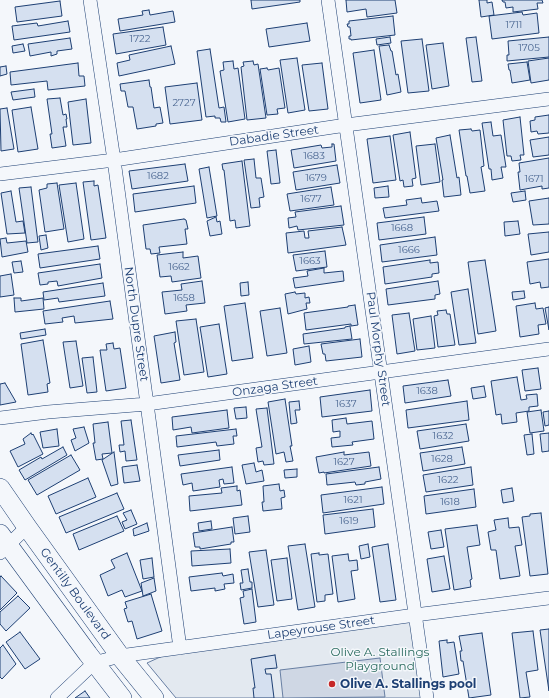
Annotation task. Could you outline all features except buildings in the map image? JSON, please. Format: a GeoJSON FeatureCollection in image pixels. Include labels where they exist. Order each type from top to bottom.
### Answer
{"type":"FeatureCollection","features":[{"type":"Feature","properties":{"kind":"main road","name":"Gentilly Boulevard"},"geometry":{"type":"LineString","coordinates":[[0,488],[120,656],[154,698]]}},
{"type":"Feature","properties":{"kind":"main road"},"geometry":{"type":"LineString","coordinates":[[3,544],[122,698]]}},
{"type":"Feature","properties":{"kind":"street","name":"North Dupre Street"},"geometry":{"type":"LineString","coordinates":[[90,0],[114,160],[180,648]]}},
{"type":"Feature","properties":{"kind":"street","name":"Paul Morphy Street"},"geometry":{"type":"LineString","coordinates":[[328,0],[427,698]]}},
{"type":"Feature","properties":{"kind":"street","name":"Dabadie Street"},"geometry":{"type":"LineString","coordinates":[[0,174],[114,160],[346,125],[549,99]]}},
{"type":"Feature","properties":{"kind":"street","name":"Onzaga Street"},"geometry":{"type":"LineString","coordinates":[[0,418],[48,412],[147,404],[549,349]]}},
{"type":"Feature","properties":{"kind":"street"},"geometry":{"type":"LineString","coordinates":[[3,544],[27,527]]}},
{"type":"Feature","properties":{"kind":"street","name":"Lapeyrouse Street"},"geometry":{"type":"LineString","coordinates":[[94,663],[120,656],[549,598]]}},
{"type":"Feature","properties":{"kind":"street"},"geometry":{"type":"LineString","coordinates":[[57,698],[94,663]]}},
{"type":"Feature","properties":{"kind":"green space","name":"Olive A. Stallings Playground"},"geometry":{"type":"Polygon","coordinates":[[[415,615],[427,698],[176,698],[147,663],[180,648],[415,615]]]}},
{"type":"Feature","properties":{"kind":"shaded area","name":"Olive A. Stallings pool"},"geometry":{"type":"Polygon","coordinates":[[[380,658],[385,697],[283,698],[280,670],[380,658]]]}},
{"type":"Feature","properties":{"kind":"place","name":"Olive A. Stallings pool"},"geometry":{"type":"Point","coordinates":[332,684]}}]}
